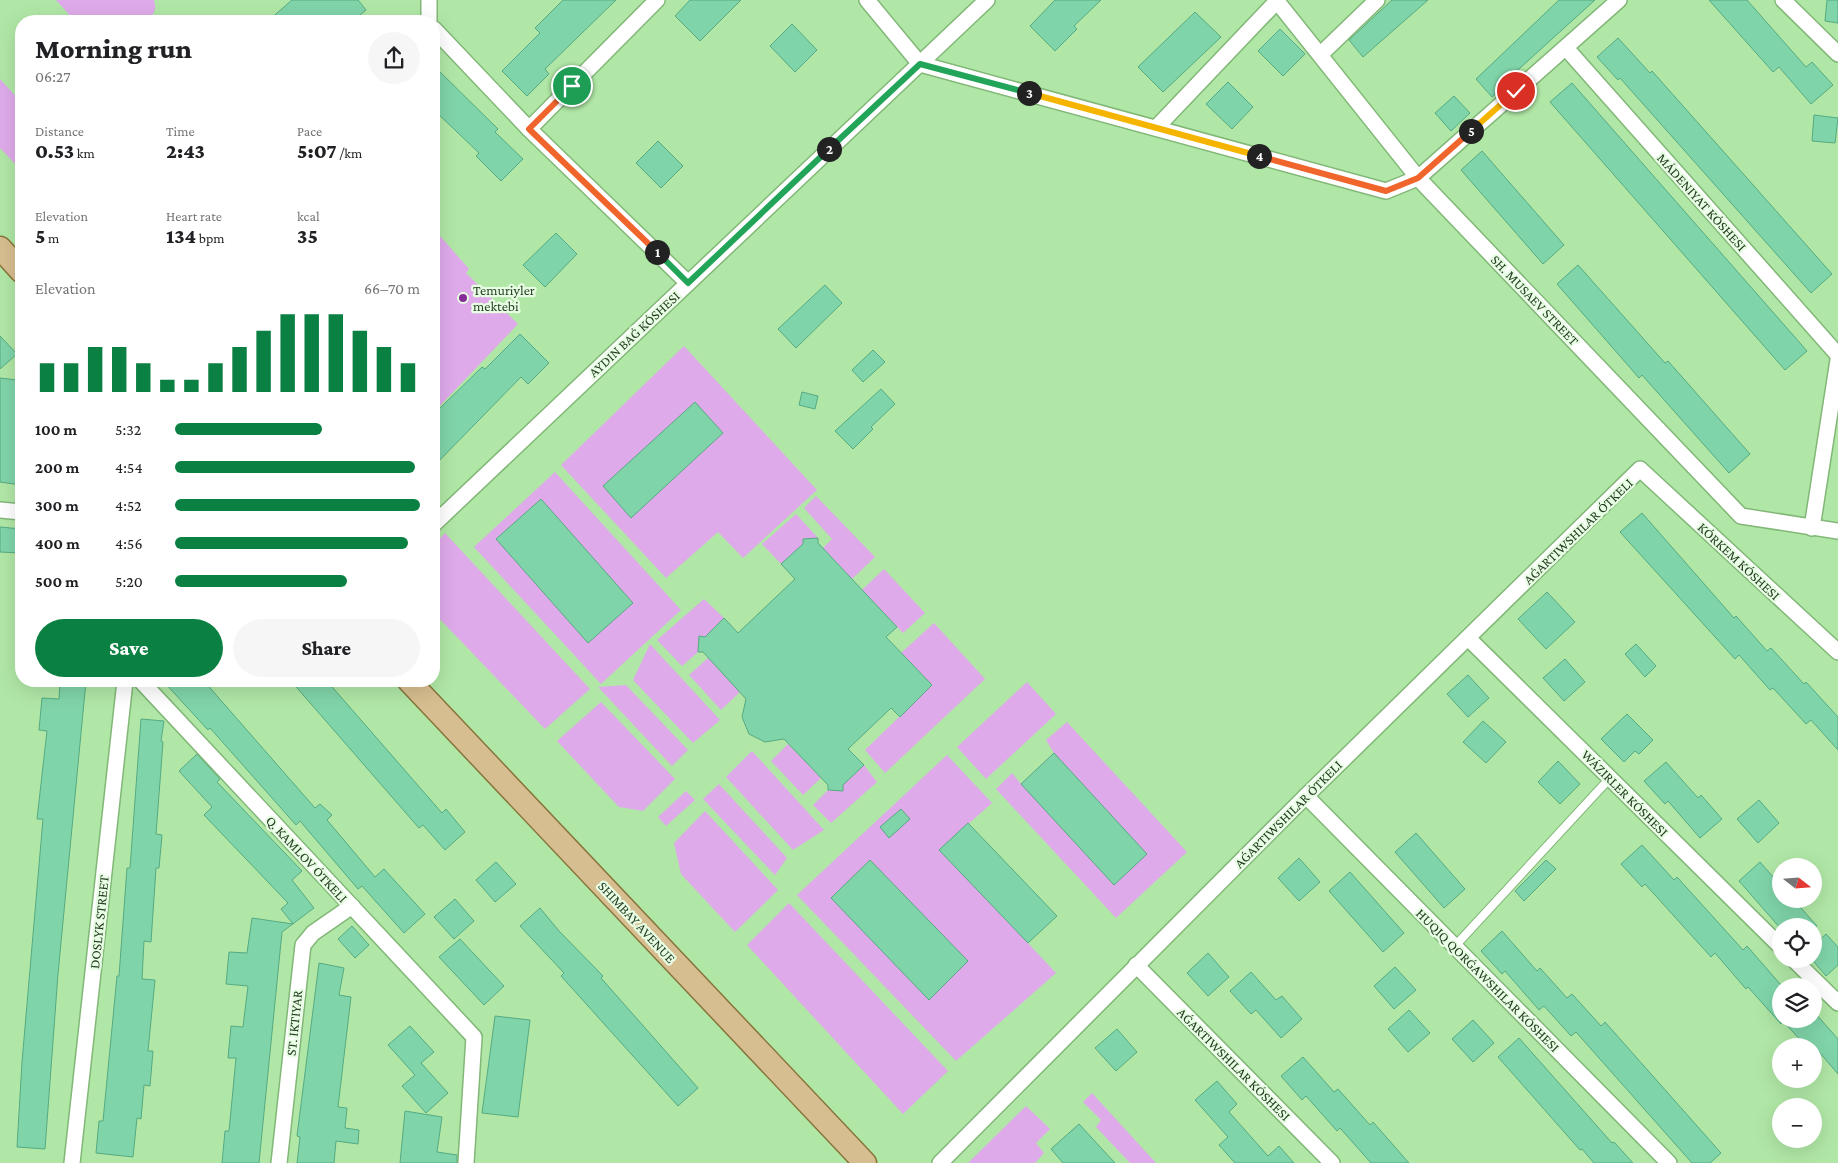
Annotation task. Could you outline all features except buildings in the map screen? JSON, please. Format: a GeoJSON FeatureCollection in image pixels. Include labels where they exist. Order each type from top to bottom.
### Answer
{"type":"FeatureCollection","features":[{"type":"Feature","properties":{"kind":"main road"},"geometry":{"type":"LineString","coordinates":[[0,248],[15,264]]}},
{"type":"Feature","properties":{"kind":"main road","name":"SHIMBAY AVENUE"},"geometry":{"type":"LineString","coordinates":[[415,687],[865,1163]]}},
{"type":"Feature","properties":{"kind":"street"},"geometry":{"type":"LineString","coordinates":[[429,0],[429,15]]}},
{"type":"Feature","properties":{"kind":"street"},"geometry":{"type":"LineString","coordinates":[[529,129],[657,0]]}},
{"type":"Feature","properties":{"kind":"street"},"geometry":{"type":"LineString","coordinates":[[867,0],[920,64],[1386,191],[1418,178],[1619,0]]}},
{"type":"Feature","properties":{"kind":"street"},"geometry":{"type":"LineString","coordinates":[[440,518],[987,0]]}},
{"type":"Feature","properties":{"kind":"street"},"geometry":{"type":"LineString","coordinates":[[1321,54],[1377,0]]}},
{"type":"Feature","properties":{"kind":"street"},"geometry":{"type":"LineString","coordinates":[[1783,0],[1838,54]]}},
{"type":"Feature","properties":{"kind":"street"},"geometry":{"type":"LineString","coordinates":[[1156,128],[1277,1]]}},
{"type":"Feature","properties":{"kind":"street","name":"SH. MUSAEV STREET"},"geometry":{"type":"LineString","coordinates":[[1277,1],[1418,178],[1741,516],[1838,531]]}},
{"type":"Feature","properties":{"kind":"street"},"geometry":{"type":"LineString","coordinates":[[440,36],[529,129],[688,283]]}},
{"type":"Feature","properties":{"kind":"street","name":"MÁDENIYAT KÓSHESI"},"geometry":{"type":"LineString","coordinates":[[1566,48],[1838,355]]}},
{"type":"Feature","properties":{"kind":"street"},"geometry":{"type":"LineString","coordinates":[[1812,528],[1838,360]]}},
{"type":"Feature","properties":{"kind":"street","name":"KÓRKEM KÓSHESI"},"geometry":{"type":"LineString","coordinates":[[1468,638],[1640,469],[1838,652]]}},
{"type":"Feature","properties":{"kind":"street"},"geometry":{"type":"LineString","coordinates":[[0,510],[15,511]]}},
{"type":"Feature","properties":{"kind":"street"},"geometry":{"type":"LineString","coordinates":[[940,1163],[1136,965],[1468,638]]}},
{"type":"Feature","properties":{"kind":"street","name":"WÁZIRLER KÓSHESI"},"geometry":{"type":"LineString","coordinates":[[1468,638],[1772,938]]}},
{"type":"Feature","properties":{"kind":"street","name":"DOSLYK STREET"},"geometry":{"type":"LineString","coordinates":[[72,1163],[124,687]]}},
{"type":"Feature","properties":{"kind":"street","name":"Q. KAMLOV ÓTKELI"},"geometry":{"type":"LineString","coordinates":[[147,687],[474,1037],[466,1163]]}},
{"type":"Feature","properties":{"kind":"street"},"geometry":{"type":"LineString","coordinates":[[1306,796],[1669,1163]]}},
{"type":"Feature","properties":{"kind":"street","name":"ST. IKTIYAR"},"geometry":{"type":"LineString","coordinates":[[279,1163],[303,945],[313,933],[352,906]]}},
{"type":"Feature","properties":{"kind":"street"},"geometry":{"type":"LineString","coordinates":[[1136,965],[1332,1163]]}},
{"type":"Feature","properties":{"kind":"street"},"geometry":{"type":"LineString","coordinates":[[1802,968],[1838,1003]]}},
{"type":"Feature","properties":{"kind":"lane"},"geometry":{"type":"LineString","coordinates":[[1455,946],[1610,778]]}},
{"type":"Feature","properties":{"kind":"shaded area"},"geometry":{"type":"Polygon","coordinates":[[[56,0],[154,0],[155,3],[152,15],[70,15],[56,0]]]}},
{"type":"Feature","properties":{"kind":"shaded area"},"geometry":{"type":"Polygon","coordinates":[[[0,79],[15,95],[15,164],[0,148],[0,79]]]}},
{"type":"Feature","properties":{"kind":"shaded area","name":"Temuriyler mektebi"},"geometry":{"type":"Polygon","coordinates":[[[440,236],[469,269],[466,273],[518,324],[440,406],[440,236]]]}},
{"type":"Feature","properties":{"kind":"shaded area"},"geometry":{"type":"Polygon","coordinates":[[[684,346],[817,490],[743,558],[718,532],[666,578],[561,465],[684,346]]]}},
{"type":"Feature","properties":{"kind":"shaded area"},"geometry":{"type":"Polygon","coordinates":[[[555,472],[681,610],[601,684],[474,547],[555,472]]]}},
{"type":"Feature","properties":{"kind":"shaded area"},"geometry":{"type":"Polygon","coordinates":[[[816,496],[875,557],[852,579],[823,548],[832,539],[804,508],[816,496]]]}},
{"type":"Feature","properties":{"kind":"shaded area"},"geometry":{"type":"Polygon","coordinates":[[[796,514],[818,538],[803,539],[803,544],[781,564],[762,544],[796,514]]]}},
{"type":"Feature","properties":{"kind":"shaded area"},"geometry":{"type":"Polygon","coordinates":[[[445,533],[590,689],[545,729],[440,619],[440,538],[445,533]]]}},
{"type":"Feature","properties":{"kind":"shaded area"},"geometry":{"type":"Polygon","coordinates":[[[884,569],[925,613],[903,633],[862,590],[884,569]]]}},
{"type":"Feature","properties":{"kind":"shaded area"},"geometry":{"type":"Polygon","coordinates":[[[704,599],[724,618],[705,637],[700,637],[698,652],[682,666],[657,640],[704,599]]]}},
{"type":"Feature","properties":{"kind":"shaded area"},"geometry":{"type":"Polygon","coordinates":[[[934,623],[985,679],[885,773],[865,750],[932,685],[901,653],[934,623]]]}},
{"type":"Feature","properties":{"kind":"shaded area"},"geometry":{"type":"Polygon","coordinates":[[[650,644],[720,720],[693,743],[633,680],[650,644]]]}},
{"type":"Feature","properties":{"kind":"shaded area"},"geometry":{"type":"Polygon","coordinates":[[[708,658],[740,692],[721,710],[689,675],[708,658]]]}},
{"type":"Feature","properties":{"kind":"shaded area"},"geometry":{"type":"Polygon","coordinates":[[[1027,682],[1056,714],[986,779],[957,747],[1027,682]]]}},
{"type":"Feature","properties":{"kind":"shaded area"},"geometry":{"type":"Polygon","coordinates":[[[626,685],[688,750],[672,766],[598,687],[626,685]]]}},
{"type":"Feature","properties":{"kind":"shaded area"},"geometry":{"type":"Polygon","coordinates":[[[601,702],[675,779],[643,811],[619,807],[557,741],[601,702]]]}},
{"type":"Feature","properties":{"kind":"shaded area"},"geometry":{"type":"Polygon","coordinates":[[[1067,722],[1187,852],[1116,918],[996,789],[1012,773],[1021,784],[1054,753],[1046,740],[1067,722]]]}},
{"type":"Feature","properties":{"kind":"shaded area"},"geometry":{"type":"Polygon","coordinates":[[[788,744],[821,778],[803,795],[771,761],[788,744]]]}},
{"type":"Feature","properties":{"kind":"shaded area"},"geometry":{"type":"Polygon","coordinates":[[[752,751],[824,830],[793,850],[726,777],[752,751]]]}},
{"type":"Feature","properties":{"kind":"shaded area"},"geometry":{"type":"Polygon","coordinates":[[[947,755],[992,803],[940,849],[1056,973],[956,1061],[797,895],[947,755]]]}},
{"type":"Feature","properties":{"kind":"shaded area"},"geometry":{"type":"Polygon","coordinates":[[[864,765],[877,782],[831,823],[813,805],[828,790],[843,791],[843,785],[864,765]]]}},
{"type":"Feature","properties":{"kind":"shaded area"},"geometry":{"type":"Polygon","coordinates":[[[719,784],[787,858],[775,875],[703,799],[719,784]]]}},
{"type":"Feature","properties":{"kind":"shaded area"},"geometry":{"type":"Polygon","coordinates":[[[686,791],[695,800],[666,826],[658,817],[686,791]]]}},
{"type":"Feature","properties":{"kind":"shaded area"},"geometry":{"type":"Polygon","coordinates":[[[705,811],[778,890],[735,932],[681,874],[674,843],[705,811]]]}},
{"type":"Feature","properties":{"kind":"shaded area"},"geometry":{"type":"Polygon","coordinates":[[[789,903],[948,1071],[903,1114],[747,945],[789,903]]]}},
{"type":"Feature","properties":{"kind":"shaded area"},"geometry":{"type":"Polygon","coordinates":[[[1092,1093],[1156,1163],[1130,1163],[1096,1127],[1101,1120],[1083,1102],[1092,1093]]]}},
{"type":"Feature","properties":{"kind":"shaded area"},"geometry":{"type":"Polygon","coordinates":[[[1026,1106],[1050,1129],[1036,1143],[1044,1153],[1035,1163],[968,1163],[1026,1106]]]}},
{"type":"Feature","properties":{"kind":"place","name":"Temuriyler mektebi"},"geometry":{"type":"Point","coordinates":[463,298]}},
{"type":"Feature","properties":{"kind":"route"},"geometry":{"type":"LineString","coordinates":[[572,86],[529,129],[688,283],[920,64],[1386,191],[1418,178],[1516,91]]}}]}
